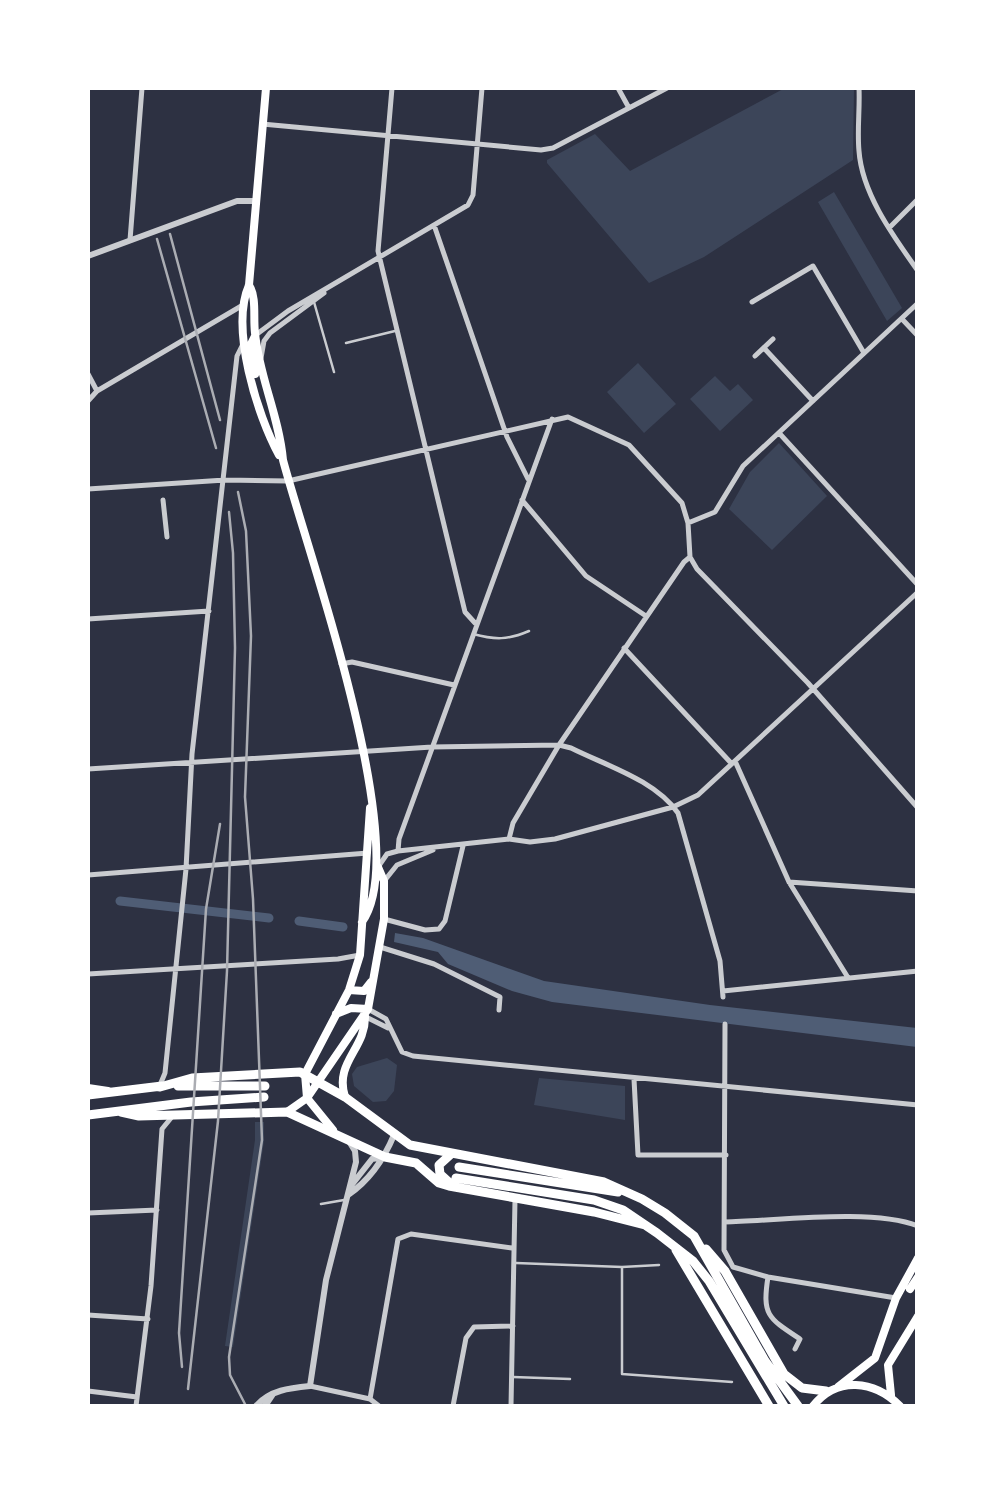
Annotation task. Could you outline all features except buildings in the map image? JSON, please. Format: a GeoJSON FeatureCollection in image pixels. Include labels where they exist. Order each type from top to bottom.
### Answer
{"type":"FeatureCollection","features":[{"type":"Feature","properties":{"kind":"highway"},"geometry":{"type":"LineString","coordinates":[[88,1091],[160,1086],[192,1078],[305,1074],[345,1096],[394,1135],[418,1148],[604,1182],[666,1213],[694,1236],[725,1272],[784,1374],[802,1388],[826,1392]]}},
{"type":"Feature","properties":{"kind":"highway"},"geometry":{"type":"LineString","coordinates":[[88,1115],[264,1091],[160,1086]]}},
{"type":"Feature","properties":{"kind":"highway"},"geometry":{"type":"LineString","coordinates":[[121,1112],[139,1116],[288,1112],[385,1156],[416,1163],[439,1183],[644,1225]]}},
{"type":"Feature","properties":{"kind":"highway"},"geometry":{"type":"LineString","coordinates":[[452,1154],[440,1165],[440,1174],[463,1189]]}},
{"type":"Feature","properties":{"kind":"highway"},"geometry":{"type":"LineString","coordinates":[[626,1192],[457,1172],[594,1200],[623,1210],[673,1244],[693,1260],[798,1406]]}},
{"type":"Feature","properties":{"kind":"highway"},"geometry":{"type":"LineString","coordinates":[[694,1236],[784,1406]]}},
{"type":"Feature","properties":{"kind":"highway"},"geometry":{"type":"LineString","coordinates":[[673,1244],[742,1373],[769,1406]]}},
{"type":"Feature","properties":{"kind":"main road"},"geometry":{"type":"LineString","coordinates":[[266,88],[250,285],[243,305],[243,344],[270,439],[282,460]]}},
{"type":"Feature","properties":{"kind":"main road"},"geometry":{"type":"LineString","coordinates":[[250,285],[254,292],[255,336],[281,438],[282,460],[364,751],[378,867],[384,881],[380,948],[362,1035],[341,1076],[345,1096]]}},
{"type":"Feature","properties":{"kind":"main road"},"geometry":{"type":"LineString","coordinates":[[255,336],[249,348],[262,411]]}},
{"type":"Feature","properties":{"kind":"main road"},"geometry":{"type":"LineString","coordinates":[[333,1130],[308,1098],[305,1074],[349,990],[360,955],[371,791]]}},
{"type":"Feature","properties":{"kind":"main road"},"geometry":{"type":"LineString","coordinates":[[362,922],[370,910],[378,867]]}},
{"type":"Feature","properties":{"kind":"main road"},"geometry":{"type":"LineString","coordinates":[[349,990],[364,991],[374,978]]}},
{"type":"Feature","properties":{"kind":"main road"},"geometry":{"type":"LineString","coordinates":[[336,1014],[350,1008],[366,1013]]}},
{"type":"Feature","properties":{"kind":"main road"},"geometry":{"type":"LineString","coordinates":[[288,1112],[308,1098],[366,1013]]}},
{"type":"Feature","properties":{"kind":"main road"},"geometry":{"type":"LineString","coordinates":[[812,1406],[875,1358],[896,1298],[918,1258]]}},
{"type":"Feature","properties":{"kind":"main road"},"geometry":{"type":"LineString","coordinates":[[910,1289],[918,1277]]}},
{"type":"Feature","properties":{"kind":"main road"},"geometry":{"type":"LineString","coordinates":[[896,1403],[888,1386],[888,1365],[918,1316]]}},
{"type":"Feature","properties":{"kind":"main road"},"geometry":{"type":"LineString","coordinates":[[838,1387],[874,1386],[896,1403]]}},
{"type":"Feature","properties":{"kind":"street"},"geometry":{"type":"LineString","coordinates":[[130,240],[142,88]]}},
{"type":"Feature","properties":{"kind":"street"},"geometry":{"type":"LineString","coordinates":[[392,88],[379,259],[465,612],[475,622]]}},
{"type":"Feature","properties":{"kind":"street"},"geometry":{"type":"LineString","coordinates":[[255,336],[288,310],[379,259],[470,201],[482,88]]}},
{"type":"Feature","properties":{"kind":"street"},"geometry":{"type":"LineString","coordinates":[[618,88],[629,108]]}},
{"type":"Feature","properties":{"kind":"street"},"geometry":{"type":"LineString","coordinates":[[262,124],[553,148],[667,88]]}},
{"type":"Feature","properties":{"kind":"street"},"geometry":{"type":"LineString","coordinates":[[859,88],[858,152],[868,185],[889,228],[918,271]]}},
{"type":"Feature","properties":{"kind":"street"},"geometry":{"type":"LineString","coordinates":[[889,228],[918,199]]}},
{"type":"Feature","properties":{"kind":"street"},"geometry":{"type":"LineString","coordinates":[[88,256],[236,201],[255,202]]}},
{"type":"Feature","properties":{"kind":"street"},"geometry":{"type":"LineString","coordinates":[[434,225],[505,430],[529,480]]}},
{"type":"Feature","properties":{"kind":"street"},"geometry":{"type":"LineString","coordinates":[[752,302],[813,266],[864,353]]}},
{"type":"Feature","properties":{"kind":"street"},"geometry":{"type":"LineString","coordinates":[[261,360],[264,341],[270,333],[330,288]]}},
{"type":"Feature","properties":{"kind":"street"},"geometry":{"type":"LineString","coordinates":[[688,522],[715,512],[743,466],[918,303]]}},
{"type":"Feature","properties":{"kind":"street"},"geometry":{"type":"LineString","coordinates":[[88,401],[98,390],[243,305]]}},
{"type":"Feature","properties":{"kind":"street"},"geometry":{"type":"LineString","coordinates":[[902,318],[918,336]]}},
{"type":"Feature","properties":{"kind":"street"},"geometry":{"type":"LineString","coordinates":[[755,356],[773,339]]}},
{"type":"Feature","properties":{"kind":"street"},"geometry":{"type":"LineString","coordinates":[[160,1086],[165,1074],[186,869],[192,760],[237,356],[243,344]]}},
{"type":"Feature","properties":{"kind":"street"},"geometry":{"type":"LineString","coordinates":[[764,348],[814,402]]}},
{"type":"Feature","properties":{"kind":"street"},"geometry":{"type":"LineString","coordinates":[[88,374],[98,390]]}},
{"type":"Feature","properties":{"kind":"street"},"geometry":{"type":"LineString","coordinates":[[398,850],[475,622],[552,418]]}},
{"type":"Feature","properties":{"kind":"street"},"geometry":{"type":"LineString","coordinates":[[88,489],[225,480],[288,481],[552,418],[568,418],[629,445],[682,503],[688,522],[690,557],[698,570],[918,808]]}},
{"type":"Feature","properties":{"kind":"street"},"geometry":{"type":"LineString","coordinates":[[378,867],[387,854],[398,850],[509,839],[555,839],[673,807],[698,795],[918,588],[780,434]]}},
{"type":"Feature","properties":{"kind":"street"},"geometry":{"type":"LineString","coordinates":[[163,500],[166,538]]}},
{"type":"Feature","properties":{"kind":"street"},"geometry":{"type":"LineString","coordinates":[[522,500],[586,576],[646,616]]}},
{"type":"Feature","properties":{"kind":"street"},"geometry":{"type":"LineString","coordinates":[[509,839],[514,822],[559,745],[690,557]]}},
{"type":"Feature","properties":{"kind":"street"},"geometry":{"type":"LineString","coordinates":[[88,619],[210,611]]}},
{"type":"Feature","properties":{"kind":"street"},"geometry":{"type":"LineString","coordinates":[[624,648],[733,763],[789,882],[847,976]]}},
{"type":"Feature","properties":{"kind":"street"},"geometry":{"type":"LineString","coordinates":[[341,664],[352,662],[454,686]]}},
{"type":"Feature","properties":{"kind":"street"},"geometry":{"type":"LineString","coordinates":[[88,769],[432,747],[559,745],[658,791],[673,807],[720,961],[722,994],[847,976],[918,971]]}},
{"type":"Feature","properties":{"kind":"street"},"geometry":{"type":"LineString","coordinates":[[384,919],[425,930],[439,929],[448,911],[463,846]]}},
{"type":"Feature","properties":{"kind":"street"},"geometry":{"type":"LineString","coordinates":[[384,881],[397,865],[441,848]]}},
{"type":"Feature","properties":{"kind":"street"},"geometry":{"type":"LineString","coordinates":[[88,875],[368,853]]}},
{"type":"Feature","properties":{"kind":"street"},"geometry":{"type":"LineString","coordinates":[[789,882],[918,891]]}},
{"type":"Feature","properties":{"kind":"street"},"geometry":{"type":"LineString","coordinates":[[380,948],[434,964],[500,997],[498,1010]]}},
{"type":"Feature","properties":{"kind":"street"},"geometry":{"type":"LineString","coordinates":[[88,974],[338,960],[360,955]]}},
{"type":"Feature","properties":{"kind":"street"},"geometry":{"type":"LineString","coordinates":[[366,1013],[380,1014],[402,1052],[413,1056],[918,1105]]}},
{"type":"Feature","properties":{"kind":"street"},"geometry":{"type":"LineString","coordinates":[[725,1024],[724,1250],[733,1268],[896,1298]]}},
{"type":"Feature","properties":{"kind":"street"},"geometry":{"type":"LineString","coordinates":[[634,1079],[638,1155],[726,1155]]}},
{"type":"Feature","properties":{"kind":"street"},"geometry":{"type":"LineString","coordinates":[[136,1406],[148,1319],[162,1129],[168,1120],[183,1113]]}},
{"type":"Feature","properties":{"kind":"street"},"geometry":{"type":"LineString","coordinates":[[346,1196],[360,1187],[385,1156],[394,1135]]}},
{"type":"Feature","properties":{"kind":"street"},"geometry":{"type":"LineString","coordinates":[[310,1386],[326,1280],[356,1158],[346,1138]]}},
{"type":"Feature","properties":{"kind":"street"},"geometry":{"type":"LineString","coordinates":[[511,1406],[515,1200]]}},
{"type":"Feature","properties":{"kind":"street"},"geometry":{"type":"LineString","coordinates":[[88,1213],[157,1210]]}},
{"type":"Feature","properties":{"kind":"street"},"geometry":{"type":"LineString","coordinates":[[725,1222],[887,1219],[918,1226]]}},
{"type":"Feature","properties":{"kind":"street"},"geometry":{"type":"LineString","coordinates":[[370,1399],[398,1239],[410,1234],[512,1248]]}},
{"type":"Feature","properties":{"kind":"street"},"geometry":{"type":"LineString","coordinates":[[768,1277],[766,1312],[800,1339],[795,1348]]}},
{"type":"Feature","properties":{"kind":"street"},"geometry":{"type":"LineString","coordinates":[[88,1315],[148,1319]]}},
{"type":"Feature","properties":{"kind":"street"},"geometry":{"type":"LineString","coordinates":[[453,1406],[466,1338],[474,1327],[513,1326]]}},
{"type":"Feature","properties":{"kind":"street"},"geometry":{"type":"LineString","coordinates":[[256,1406],[274,1393],[310,1386],[370,1399],[379,1406]]}},
{"type":"Feature","properties":{"kind":"street"},"geometry":{"type":"LineString","coordinates":[[88,1391],[137,1397]]}},
{"type":"Feature","properties":{"kind":"street"},"geometry":{"type":"LineString","coordinates":[[265,1406],[274,1393]]}},
{"type":"Feature","properties":{"kind":"lane"},"geometry":{"type":"LineString","coordinates":[[314,302],[334,372]]}},
{"type":"Feature","properties":{"kind":"lane"},"geometry":{"type":"LineString","coordinates":[[346,343],[394,331]]}},
{"type":"Feature","properties":{"kind":"lane"},"geometry":{"type":"LineString","coordinates":[[472,634],[494,640],[511,639],[529,631]]}},
{"type":"Feature","properties":{"kind":"lane"},"geometry":{"type":"LineString","coordinates":[[320,1204],[346,1196]]}},
{"type":"Feature","properties":{"kind":"lane"},"geometry":{"type":"LineString","coordinates":[[792,1207],[792,1220]]}},
{"type":"Feature","properties":{"kind":"lane"},"geometry":{"type":"LineString","coordinates":[[512,1263],[659,1265]]}},
{"type":"Feature","properties":{"kind":"lane"},"geometry":{"type":"LineString","coordinates":[[622,1267],[622,1374],[732,1383],[742,1373]]}},
{"type":"Feature","properties":{"kind":"lane"},"geometry":{"type":"LineString","coordinates":[[511,1377],[570,1379]]}},
{"type":"Feature","properties":{"kind":"shaded area"},"geometry":{"type":"Polygon","coordinates":[[[785,88],[854,88],[853,160],[704,257],[649,283],[547,163],[595,134],[630,171],[785,88]]]}},
{"type":"Feature","properties":{"kind":"shaded area"},"geometry":{"type":"Polygon","coordinates":[[[834,192],[902,308],[887,321],[818,202],[834,192]]]}},
{"type":"Feature","properties":{"kind":"shaded area"},"geometry":{"type":"Polygon","coordinates":[[[638,363],[676,404],[644,433],[607,392],[638,363]]]}},
{"type":"Feature","properties":{"kind":"shaded area"},"geometry":{"type":"Polygon","coordinates":[[[715,376],[730,391],[738,384],[753,400],[720,431],[690,399],[715,376]]]}},
{"type":"Feature","properties":{"kind":"shaded area"},"geometry":{"type":"Polygon","coordinates":[[[779,443],[827,496],[772,550],[729,509],[750,472],[779,443]]]}},
{"type":"Feature","properties":{"kind":"shaded area"},"geometry":{"type":"Polygon","coordinates":[[[395,933],[423,938],[544,981],[710,1005],[917,1028],[917,1047],[552,1002],[512,991],[448,964],[438,952],[394,942],[395,933]]]}},
{"type":"Feature","properties":{"kind":"shaded area"},"geometry":{"type":"Polygon","coordinates":[[[387,1058],[397,1065],[394,1091],[386,1101],[373,1102],[354,1086],[352,1074],[357,1067],[387,1058]]]}},
{"type":"Feature","properties":{"kind":"shaded area"},"geometry":{"type":"Polygon","coordinates":[[[539,1078],[625,1086],[625,1120],[534,1105],[539,1078]]]}},
{"type":"Feature","properties":{"kind":"shaded area"},"geometry":{"type":"Polygon","coordinates":[[[255,1122],[264,1122],[264,1141],[233,1347],[225,1346],[255,1122]]]}},
{"type":"Feature","properties":{"kind":"waterway"},"geometry":{"type":"LineString","coordinates":[[120,901],[269,918]]}},
{"type":"Feature","properties":{"kind":"waterway"},"geometry":{"type":"LineString","coordinates":[[299,921],[343,927]]}},
{"type":"Feature","properties":{"kind":"tram line"},"geometry":{"type":"LineString","coordinates":[[170,234],[220,420]]}},
{"type":"Feature","properties":{"kind":"tram line"},"geometry":{"type":"LineString","coordinates":[[238,492],[246,531],[251,636],[245,797],[262,1140],[229,1357],[230,1375],[246,1406]]}},
{"type":"Feature","properties":{"kind":"railway"},"geometry":{"type":"LineString","coordinates":[[157,239],[216,448]]}},
{"type":"Feature","properties":{"kind":"railway"},"geometry":{"type":"LineString","coordinates":[[188,1389],[218,1121],[227,971],[235,648],[229,512]]}},
{"type":"Feature","properties":{"kind":"railway"},"geometry":{"type":"LineString","coordinates":[[182,1367],[179,1333],[206,909],[220,824]]}}]}
